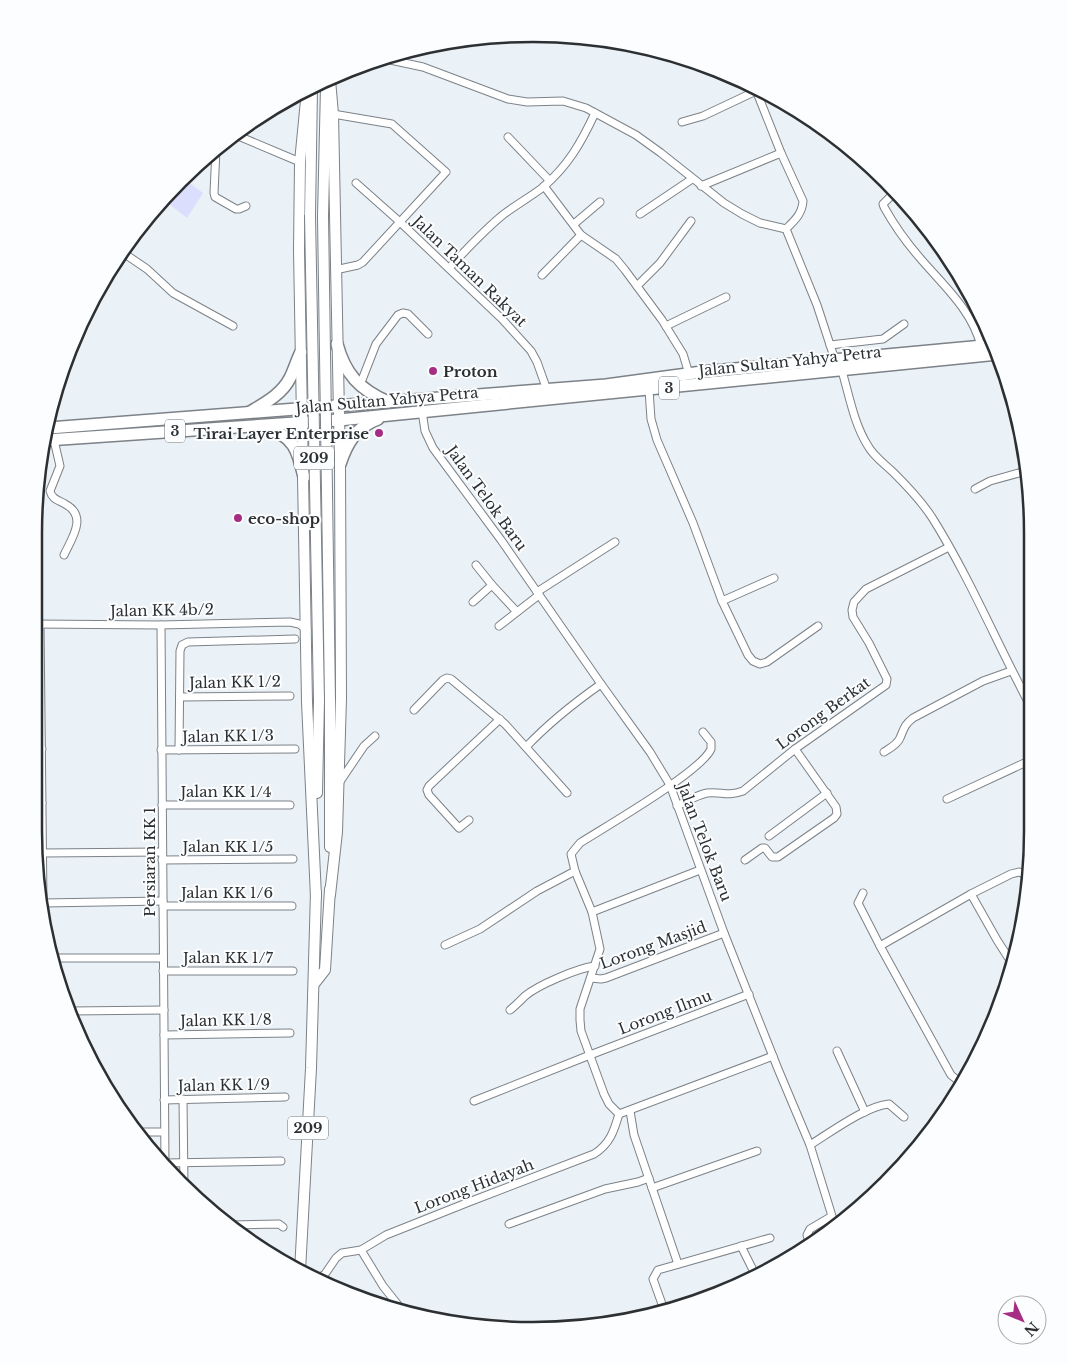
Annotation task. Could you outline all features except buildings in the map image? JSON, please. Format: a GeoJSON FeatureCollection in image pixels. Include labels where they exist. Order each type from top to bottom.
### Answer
{"type":"FeatureCollection","features":[{"type":"Feature","properties":{"kind":"highway"},"geometry":{"type":"LineString","coordinates":[[337,344],[345,365],[360,386],[390,402]]}},
{"type":"Feature","properties":{"kind":"highway","name":"Jalan Sultan Yahya Petra"},"geometry":{"type":"LineString","coordinates":[[53,436],[249,413],[606,385],[702,372],[987,346]]}},
{"type":"Feature","properties":{"kind":"highway"},"geometry":{"type":"LineString","coordinates":[[249,413],[272,398],[283,388],[290,378],[301,352]]}},
{"type":"Feature","properties":{"kind":"highway","name":"Jalan Sultan Yahya Petra"},"geometry":{"type":"LineString","coordinates":[[52,436],[339,420],[990,355]]}},
{"type":"Feature","properties":{"kind":"highway"},"geometry":{"type":"LineString","coordinates":[[702,372],[713,376],[714,380],[711,384]]}},
{"type":"Feature","properties":{"kind":"highway"},"geometry":{"type":"LineString","coordinates":[[340,464],[346,447],[363,426],[389,415]]}},
{"type":"Feature","properties":{"kind":"highway"},"geometry":{"type":"LineString","coordinates":[[252,426],[273,430],[290,440],[296,448],[304,477]]}},
{"type":"Feature","properties":{"kind":"main road"},"geometry":{"type":"LineString","coordinates":[[330,895],[337,832],[341,698],[340,464],[333,114],[331,87]]}},
{"type":"Feature","properties":{"kind":"main road","name":"209"},"geometry":{"type":"LineString","coordinates":[[314,984],[325,970],[330,895],[330,700],[323,216],[325,89]]}},
{"type":"Feature","properties":{"kind":"main road","name":"209"},"geometry":{"type":"LineString","coordinates":[[300,1264],[314,984],[319,701],[310,215],[312,95]]}},
{"type":"Feature","properties":{"kind":"main road"},"geometry":{"type":"LineString","coordinates":[[306,98],[300,162],[299,250],[307,702],[316,897]]}},
{"type":"Feature","properties":{"kind":"main road"},"geometry":{"type":"LineString","coordinates":[[301,366],[311,375],[325,380],[330,379],[338,369]]}},
{"type":"Feature","properties":{"kind":"main road"},"geometry":{"type":"LineString","coordinates":[[304,455],[318,442],[325,440],[339,445]]}},
{"type":"Feature","properties":{"kind":"street"},"geometry":{"type":"LineString","coordinates":[[399,61],[422,66],[508,99],[526,102],[563,101],[595,113],[636,135],[661,152],[692,179],[742,214],[760,223],[786,229]]}},
{"type":"Feature","properties":{"kind":"street"},"geometry":{"type":"LineString","coordinates":[[682,122],[703,116],[748,92]]}},
{"type":"Feature","properties":{"kind":"street"},"geometry":{"type":"LineString","coordinates":[[758,97],[780,154],[803,200],[803,208],[799,216],[786,229]]}},
{"type":"Feature","properties":{"kind":"street"},"geometry":{"type":"LineString","coordinates":[[449,268],[475,240],[504,214],[544,186],[575,153],[595,113]]}},
{"type":"Feature","properties":{"kind":"street"},"geometry":{"type":"LineString","coordinates":[[333,114],[392,124],[446,172],[363,262],[358,266],[335,270]]}},
{"type":"Feature","properties":{"kind":"street"},"geometry":{"type":"LineString","coordinates":[[244,137],[300,162]]}},
{"type":"Feature","properties":{"kind":"street"},"geometry":{"type":"LineString","coordinates":[[508,137],[549,180]]}},
{"type":"Feature","properties":{"kind":"street"},"geometry":{"type":"LineString","coordinates":[[702,186],[780,154]]}},
{"type":"Feature","properties":{"kind":"street"},"geometry":{"type":"LineString","coordinates":[[215,160],[215,197],[236,209],[246,206]]}},
{"type":"Feature","properties":{"kind":"street"},"geometry":{"type":"LineString","coordinates":[[640,214],[692,179]]}},
{"type":"Feature","properties":{"kind":"street","name":"Jalan Taman Rakyat"},"geometry":{"type":"LineString","coordinates":[[356,183],[502,318],[531,351],[547,390]]}},
{"type":"Feature","properties":{"kind":"street"},"geometry":{"type":"LineString","coordinates":[[544,186],[581,235],[616,259],[637,286],[666,326],[683,354],[689,374]]}},
{"type":"Feature","properties":{"kind":"street"},"geometry":{"type":"LineString","coordinates":[[891,196],[883,204],[898,231],[965,310],[977,333],[980,346]]}},
{"type":"Feature","properties":{"kind":"street"},"geometry":{"type":"LineString","coordinates":[[574,224],[600,202]]}},
{"type":"Feature","properties":{"kind":"street"},"geometry":{"type":"LineString","coordinates":[[637,286],[660,263],[691,221]]}},
{"type":"Feature","properties":{"kind":"street"},"geometry":{"type":"LineString","coordinates":[[786,229],[816,304],[835,360]]}},
{"type":"Feature","properties":{"kind":"street"},"geometry":{"type":"LineString","coordinates":[[542,275],[581,235]]}},
{"type":"Feature","properties":{"kind":"street"},"geometry":{"type":"LineString","coordinates":[[128,256],[147,269],[173,294],[233,326]]}},
{"type":"Feature","properties":{"kind":"street"},"geometry":{"type":"LineString","coordinates":[[666,326],[726,297]]}},
{"type":"Feature","properties":{"kind":"street"},"geometry":{"type":"LineString","coordinates":[[360,386],[376,344],[398,315],[408,314],[428,334]]}},
{"type":"Feature","properties":{"kind":"street"},"geometry":{"type":"LineString","coordinates":[[830,345],[883,339],[904,324]]}},
{"type":"Feature","properties":{"kind":"street"},"geometry":{"type":"LineString","coordinates":[[842,371],[861,433],[867,445],[880,461],[907,487],[932,518],[966,578],[1024,695]]}},
{"type":"Feature","properties":{"kind":"street"},"geometry":{"type":"LineString","coordinates":[[649,390],[651,419],[657,440],[693,523],[722,601],[748,655],[753,661],[760,664],[767,662],[818,626]]}},
{"type":"Feature","properties":{"kind":"street","name":"Jalan Telok Baru"},"geometry":{"type":"LineString","coordinates":[[422,411],[425,431],[433,448],[501,540],[600,684],[650,752],[670,785],[724,933],[810,1145],[832,1216],[810,1229],[807,1235],[808,1239]]}},
{"type":"Feature","properties":{"kind":"street"},"geometry":{"type":"LineString","coordinates":[[52,441],[60,466],[50,491],[54,498],[73,509],[78,518],[77,528],[64,556]]}},
{"type":"Feature","properties":{"kind":"street"},"geometry":{"type":"LineString","coordinates":[[975,489],[990,481],[1020,473]]}},
{"type":"Feature","properties":{"kind":"street"},"geometry":{"type":"LineString","coordinates":[[500,626],[538,594],[615,542]]}},
{"type":"Feature","properties":{"kind":"street","name":"Lorong Berkat"},"geometry":{"type":"LineString","coordinates":[[677,806],[706,793],[725,795],[743,791],[795,749],[886,684],[888,682],[853,617],[854,602],[866,589],[948,547]]}},
{"type":"Feature","properties":{"kind":"street"},"geometry":{"type":"LineString","coordinates":[[476,565],[517,612]]}},
{"type":"Feature","properties":{"kind":"street"},"geometry":{"type":"LineString","coordinates":[[722,601],[774,578]]}},
{"type":"Feature","properties":{"kind":"street"},"geometry":{"type":"LineString","coordinates":[[474,602],[492,585]]}},
{"type":"Feature","properties":{"kind":"street"},"geometry":{"type":"LineString","coordinates":[[290,622],[306,608]]}},
{"type":"Feature","properties":{"kind":"street","name":"Jalan KK 4b/2"},"geometry":{"type":"LineString","coordinates":[[42,624],[161,625],[290,622],[299,624],[306,630]]}},
{"type":"Feature","properties":{"kind":"street","name":"Persiaran KK 1"},"geometry":{"type":"LineString","coordinates":[[161,625],[165,1156]]}},
{"type":"Feature","properties":{"kind":"street"},"geometry":{"type":"LineString","coordinates":[[179,750],[180,651],[182,645],[188,642],[295,639]]}},
{"type":"Feature","properties":{"kind":"street"},"geometry":{"type":"LineString","coordinates":[[884,752],[893,747],[899,739],[905,724],[913,718],[983,681],[1011,671]]}},
{"type":"Feature","properties":{"kind":"street"},"geometry":{"type":"LineString","coordinates":[[414,710],[443,680],[451,679],[500,719],[527,746],[567,793]]}},
{"type":"Feature","properties":{"kind":"street"},"geometry":{"type":"LineString","coordinates":[[527,746],[557,718],[600,684]]}},
{"type":"Feature","properties":{"kind":"street","name":"Jalan KK 1/2"},"geometry":{"type":"LineString","coordinates":[[180,697],[290,696]]}},
{"type":"Feature","properties":{"kind":"street"},"geometry":{"type":"LineString","coordinates":[[469,820],[459,828],[429,795],[427,790],[500,719]]}},
{"type":"Feature","properties":{"kind":"street"},"geometry":{"type":"LineString","coordinates":[[703,732],[711,742],[712,749],[704,760],[670,785],[574,848],[571,854],[571,860],[592,912],[600,949],[580,1009],[582,1031],[604,1094],[609,1104],[619,1114],[773,1056]]}},
{"type":"Feature","properties":{"kind":"street"},"geometry":{"type":"LineString","coordinates":[[338,784],[364,746],[375,736]]}},
{"type":"Feature","properties":{"kind":"street","name":"Jalan KK 1/3"},"geometry":{"type":"LineString","coordinates":[[162,750],[295,749]]}},
{"type":"Feature","properties":{"kind":"street"},"geometry":{"type":"LineString","coordinates":[[745,860],[762,848],[765,848],[772,857],[778,857],[837,814],[836,806],[795,749]]}},
{"type":"Feature","properties":{"kind":"street"},"geometry":{"type":"LineString","coordinates":[[947,799],[1024,763]]}},
{"type":"Feature","properties":{"kind":"street"},"geometry":{"type":"LineString","coordinates":[[769,836],[827,793]]}},
{"type":"Feature","properties":{"kind":"street","name":"Jalan KK 1/4"},"geometry":{"type":"LineString","coordinates":[[162,805],[290,804]]}},
{"type":"Feature","properties":{"kind":"street"},"geometry":{"type":"LineString","coordinates":[[43,856],[162,852]]}},
{"type":"Feature","properties":{"kind":"street","name":"Jalan KK 1/5"},"geometry":{"type":"LineString","coordinates":[[162,860],[294,860]]}},
{"type":"Feature","properties":{"kind":"street"},"geometry":{"type":"LineString","coordinates":[[592,912],[700,870]]}},
{"type":"Feature","properties":{"kind":"street"},"geometry":{"type":"LineString","coordinates":[[445,945],[480,929],[537,891],[575,871]]}},
{"type":"Feature","properties":{"kind":"street"},"geometry":{"type":"LineString","coordinates":[[880,946],[971,894],[1011,874],[1022,873]]}},
{"type":"Feature","properties":{"kind":"street"},"geometry":{"type":"LineString","coordinates":[[863,893],[858,903],[951,1075],[957,1080]]}},
{"type":"Feature","properties":{"kind":"street"},"geometry":{"type":"LineString","coordinates":[[971,894],[1009,957]]}},
{"type":"Feature","properties":{"kind":"street","name":"Jalan KK 1/6"},"geometry":{"type":"LineString","coordinates":[[48,903],[292,906]]}},
{"type":"Feature","properties":{"kind":"street","name":"Lorong Masjid"},"geometry":{"type":"LineString","coordinates":[[591,978],[606,978],[724,933]]}},
{"type":"Feature","properties":{"kind":"street"},"geometry":{"type":"LineString","coordinates":[[59,958],[163,958]]}},
{"type":"Feature","properties":{"kind":"street"},"geometry":{"type":"LineString","coordinates":[[510,1010],[527,995],[573,971],[583,967],[595,966]]}},
{"type":"Feature","properties":{"kind":"street","name":"Jalan KK 1/7"},"geometry":{"type":"LineString","coordinates":[[163,971],[293,971]]}},
{"type":"Feature","properties":{"kind":"street","name":"Lorong Ilmu"},"geometry":{"type":"LineString","coordinates":[[474,1101],[749,994]]}},
{"type":"Feature","properties":{"kind":"street"},"geometry":{"type":"LineString","coordinates":[[77,1010],[164,1010]]}},
{"type":"Feature","properties":{"kind":"street","name":"Jalan KK 1/8"},"geometry":{"type":"LineString","coordinates":[[164,1034],[290,1033]]}},
{"type":"Feature","properties":{"kind":"street"},"geometry":{"type":"LineString","coordinates":[[837,1051],[865,1112]]}},
{"type":"Feature","properties":{"kind":"street","name":"Jalan KK 1/9"},"geometry":{"type":"LineString","coordinates":[[164,1100],[285,1097]]}},
{"type":"Feature","properties":{"kind":"street"},"geometry":{"type":"LineString","coordinates":[[183,1099],[184,1176]]}},
{"type":"Feature","properties":{"kind":"street"},"geometry":{"type":"LineString","coordinates":[[810,1145],[865,1112],[889,1104],[904,1116]]}},
{"type":"Feature","properties":{"kind":"street"},"geometry":{"type":"LineString","coordinates":[[630,1111],[631,1126],[678,1264]]}},
{"type":"Feature","properties":{"kind":"street","name":"Lorong Hidayah"},"geometry":{"type":"LineString","coordinates":[[324,1275],[342,1253],[361,1250],[386,1235],[594,1154],[609,1142],[619,1114]]}},
{"type":"Feature","properties":{"kind":"street"},"geometry":{"type":"LineString","coordinates":[[146,1132],[164,1132]]}},
{"type":"Feature","properties":{"kind":"street"},"geometry":{"type":"LineString","coordinates":[[652,1188],[757,1151]]}},
{"type":"Feature","properties":{"kind":"street"},"geometry":{"type":"LineString","coordinates":[[172,1164],[281,1161]]}},
{"type":"Feature","properties":{"kind":"street"},"geometry":{"type":"LineString","coordinates":[[509,1224],[605,1189],[649,1178]]}},
{"type":"Feature","properties":{"kind":"street"},"geometry":{"type":"LineString","coordinates":[[240,1225],[279,1224],[283,1227]]}},
{"type":"Feature","properties":{"kind":"street"},"geometry":{"type":"LineString","coordinates":[[662,1304],[653,1279],[658,1270],[770,1238]]}},
{"type":"Feature","properties":{"kind":"street"},"geometry":{"type":"LineString","coordinates":[[741,1246],[753,1271]]}},
{"type":"Feature","properties":{"kind":"street"},"geometry":{"type":"LineString","coordinates":[[361,1250],[383,1286],[397,1303]]}},
{"type":"Feature","properties":{"kind":"shaded area"},"geometry":{"type":"Polygon","coordinates":[[[189,183],[203,193],[187,218],[169,204],[189,183]]]}},
{"type":"Feature","properties":{"kind":"place","name":"Proton"},"geometry":{"type":"Point","coordinates":[433,371]}},
{"type":"Feature","properties":{"kind":"place","name":"Tirai Layer Enterprise"},"geometry":{"type":"Point","coordinates":[379,433]}},
{"type":"Feature","properties":{"kind":"place","name":"eco-shop"},"geometry":{"type":"Point","coordinates":[238,518]}}]}
